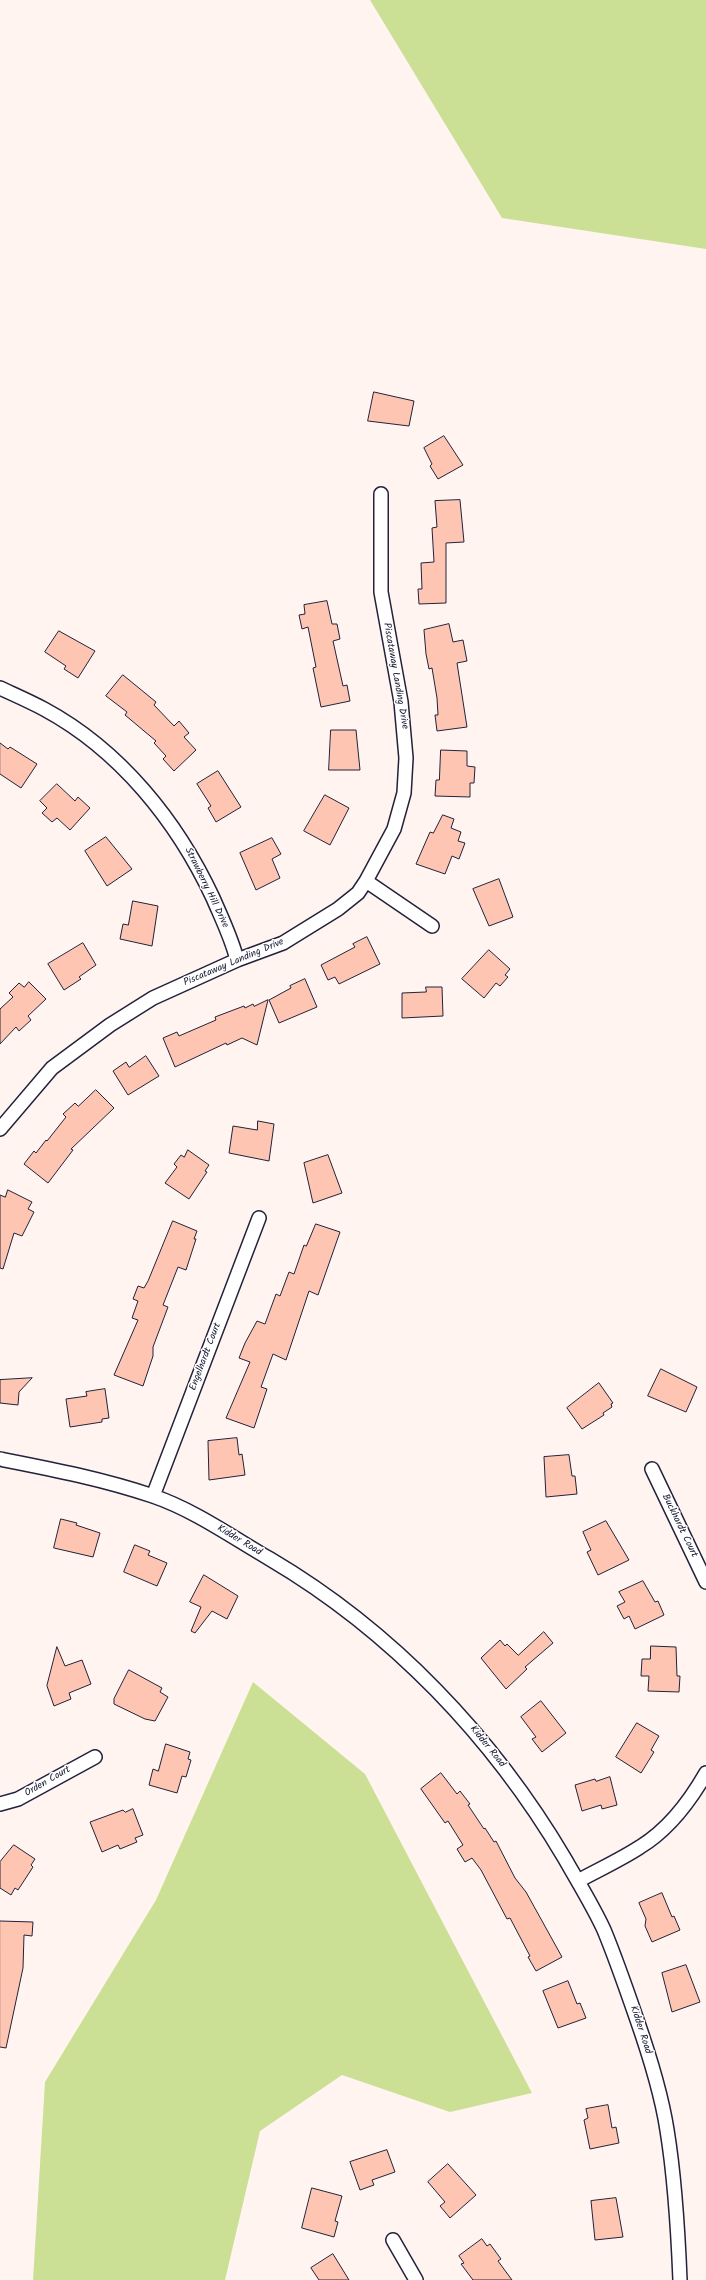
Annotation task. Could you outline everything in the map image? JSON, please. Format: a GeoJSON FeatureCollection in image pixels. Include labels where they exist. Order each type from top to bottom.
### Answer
{"type":"FeatureCollection","features":[{"type":"Feature","properties":{"kind":"street","name":"Piscataway Landing Drive"},"geometry":{"type":"LineString","coordinates":[[0,1129],[52,1068],[77,1047],[153,998],[238,960],[283,943],[312,926],[358,893],[366,882],[394,829],[404,793],[406,758],[401,702],[381,592],[381,494]]}},
{"type":"Feature","properties":{"kind":"street","name":"Strawberry Hill Drive"},"geometry":{"type":"LineString","coordinates":[[0,688],[44,709],[68,724],[115,760],[147,793],[187,848],[197,866],[233,943],[238,960]]}},
{"type":"Feature","properties":{"kind":"street"},"geometry":{"type":"LineString","coordinates":[[366,882],[432,926]]}},
{"type":"Feature","properties":{"kind":"street","name":"Engelhardt Court"},"geometry":{"type":"LineString","coordinates":[[153,1496],[259,1218]]}},
{"type":"Feature","properties":{"kind":"street","name":"Kidder Road"},"geometry":{"type":"LineString","coordinates":[[0,1459],[97,1479],[153,1496],[208,1523],[293,1573],[352,1615],[381,1639],[438,1692],[488,1748],[532,1807],[578,1881],[603,1928],[622,1976],[656,2081],[667,2130],[677,2212],[680,2280]]}},
{"type":"Feature","properties":{"kind":"street","name":"Buckhardt Court"},"geometry":{"type":"LineString","coordinates":[[652,1469],[706,1582]]}},
{"type":"Feature","properties":{"kind":"street","name":"Orden Court"},"geometry":{"type":"LineString","coordinates":[[0,1804],[18,1800],[94,1756]]}},
{"type":"Feature","properties":{"kind":"street"},"geometry":{"type":"LineString","coordinates":[[578,1881],[640,1847],[660,1831],[672,1820],[706,1773]]}},
{"type":"Feature","properties":{"kind":"street"},"geometry":{"type":"LineString","coordinates":[[393,2240],[416,2280]]}},
{"type":"Feature","properties":{"kind":"green space"},"geometry":{"type":"Polygon","coordinates":[[[370,0],[706,0],[706,249],[502,218],[370,0]]]}},
{"type":"Feature","properties":{"kind":"green space"},"geometry":{"type":"Polygon","coordinates":[[[253,1682],[365,1774],[532,2093],[450,2112],[342,2075],[260,2131],[225,2280],[33,2280],[45,2082],[156,1900],[253,1682]]]}},
{"type":"Feature","properties":{"kind":"building"},"geometry":{"type":"Polygon","coordinates":[[[374,392],[414,401],[409,426],[368,421],[374,392]]]}},
{"type":"Feature","properties":{"kind":"building"},"geometry":{"type":"Polygon","coordinates":[[[444,436],[463,465],[438,479],[430,466],[432,464],[424,448],[444,436]]]}},
{"type":"Feature","properties":{"kind":"building"},"geometry":{"type":"Polygon","coordinates":[[[460,500],[464,542],[446,543],[446,603],[419,604],[418,589],[422,589],[421,563],[434,562],[432,528],[437,527],[435,501],[460,500]]]}},
{"type":"Feature","properties":{"kind":"building"},"geometry":{"type":"Polygon","coordinates":[[[327,601],[332,624],[337,624],[340,639],[333,641],[343,686],[347,685],[350,701],[321,707],[313,668],[316,667],[308,627],[302,629],[299,615],[305,614],[304,605],[327,601]]]}},
{"type":"Feature","properties":{"kind":"building"},"geometry":{"type":"Polygon","coordinates":[[[449,624],[453,642],[463,640],[467,661],[457,663],[467,727],[437,731],[435,715],[438,715],[437,698],[432,668],[429,669],[426,654],[424,630],[449,624]]]}},
{"type":"Feature","properties":{"kind":"building"},"geometry":{"type":"Polygon","coordinates":[[[59,631],[95,651],[78,678],[64,669],[66,666],[45,652],[59,631]]]}},
{"type":"Feature","properties":{"kind":"building"},"geometry":{"type":"Polygon","coordinates":[[[123,675],[156,702],[154,705],[174,726],[179,721],[189,733],[184,737],[196,750],[174,771],[163,759],[166,756],[154,743],[156,741],[125,715],[127,712],[106,696],[123,675]]]}},
{"type":"Feature","properties":{"kind":"building"},"geometry":{"type":"Polygon","coordinates":[[[331,730],[356,730],[360,770],[329,770],[331,730]]]}},
{"type":"Feature","properties":{"kind":"building"},"geometry":{"type":"Polygon","coordinates":[[[0,743],[8,749],[10,747],[37,764],[21,788],[0,774],[0,743]]]}},
{"type":"Feature","properties":{"kind":"building"},"geometry":{"type":"Polygon","coordinates":[[[441,750],[467,751],[467,766],[475,767],[474,783],[470,783],[470,797],[435,796],[436,780],[439,780],[441,750]]]}},
{"type":"Feature","properties":{"kind":"building"},"geometry":{"type":"Polygon","coordinates":[[[218,771],[241,807],[216,822],[208,808],[211,806],[197,784],[218,771]]]}},
{"type":"Feature","properties":{"kind":"building"},"geometry":{"type":"Polygon","coordinates":[[[57,784],[75,801],[78,797],[90,808],[70,830],[57,818],[52,822],[42,813],[47,808],[40,801],[57,784]]]}},
{"type":"Feature","properties":{"kind":"building"},"geometry":{"type":"Polygon","coordinates":[[[325,795],[349,808],[330,845],[304,831],[325,795]]]}},
{"type":"Feature","properties":{"kind":"building"},"geometry":{"type":"Polygon","coordinates":[[[443,815],[454,819],[451,828],[461,832],[458,841],[465,843],[459,859],[452,856],[445,874],[416,864],[430,832],[433,833],[443,815]]]}},
{"type":"Feature","properties":{"kind":"building"},"geometry":{"type":"Polygon","coordinates":[[[106,837],[132,869],[107,886],[85,851],[106,837]]]}},
{"type":"Feature","properties":{"kind":"building"},"geometry":{"type":"Polygon","coordinates":[[[272,838],[281,854],[272,859],[280,878],[256,890],[240,853],[272,838]]]}},
{"type":"Feature","properties":{"kind":"building"},"geometry":{"type":"Polygon","coordinates":[[[499,879],[513,917],[489,926],[473,889],[499,879]]]}},
{"type":"Feature","properties":{"kind":"building"},"geometry":{"type":"Polygon","coordinates":[[[133,901],[158,906],[152,946],[120,939],[123,924],[128,925],[133,901]]]}},
{"type":"Feature","properties":{"kind":"building"},"geometry":{"type":"Polygon","coordinates":[[[367,937],[380,964],[339,984],[335,977],[328,980],[321,965],[355,947],[353,944],[367,937]]]}},
{"type":"Feature","properties":{"kind":"building"},"geometry":{"type":"Polygon","coordinates":[[[83,943],[96,965],[79,977],[81,979],[64,990],[48,964],[83,943]]]}},
{"type":"Feature","properties":{"kind":"building"},"geometry":{"type":"Polygon","coordinates":[[[489,950],[510,969],[505,975],[508,977],[500,986],[496,983],[484,998],[462,979],[489,950]]]}},
{"type":"Feature","properties":{"kind":"building"},"geometry":{"type":"Polygon","coordinates":[[[305,979],[317,1007],[279,1023],[269,1000],[291,988],[290,986],[305,979]]]}},
{"type":"Feature","properties":{"kind":"building"},"geometry":{"type":"Polygon","coordinates":[[[29,982],[46,999],[28,1016],[31,1020],[19,1031],[16,1027],[0,1044],[0,1009],[13,997],[9,993],[19,983],[24,987],[29,982]]]}},
{"type":"Feature","properties":{"kind":"building"},"geometry":{"type":"Polygon","coordinates":[[[426,987],[442,987],[443,1016],[402,1018],[402,993],[426,992],[426,987]]]}},
{"type":"Feature","properties":{"kind":"building"},"geometry":{"type":"Polygon","coordinates":[[[268,1000],[257,1045],[242,1038],[227,1045],[226,1043],[175,1067],[163,1038],[177,1032],[179,1036],[216,1020],[215,1017],[244,1006],[245,1008],[253,1004],[254,1006],[268,1000]]]}},
{"type":"Feature","properties":{"kind":"building"},"geometry":{"type":"Polygon","coordinates":[[[146,1056],[159,1076],[128,1095],[113,1071],[126,1062],[129,1067],[146,1056]]]}},
{"type":"Feature","properties":{"kind":"building"},"geometry":{"type":"Polygon","coordinates":[[[96,1090],[114,1108],[71,1149],[73,1150],[48,1183],[24,1164],[34,1151],[36,1153],[46,1140],[47,1141],[66,1117],[63,1114],[75,1103],[78,1106],[96,1090]]]}},
{"type":"Feature","properties":{"kind":"building"},"geometry":{"type":"Polygon","coordinates":[[[258,1121],[274,1124],[269,1161],[229,1153],[233,1126],[257,1130],[258,1121]]]}},
{"type":"Feature","properties":{"kind":"building"},"geometry":{"type":"Polygon","coordinates":[[[188,1150],[209,1165],[205,1171],[207,1172],[189,1199],[165,1183],[177,1167],[174,1164],[181,1155],[184,1157],[188,1150]]]}},
{"type":"Feature","properties":{"kind":"building"},"geometry":{"type":"Polygon","coordinates":[[[328,1155],[342,1193],[313,1203],[304,1163],[328,1155]]]}},
{"type":"Feature","properties":{"kind":"building"},"geometry":{"type":"Polygon","coordinates":[[[8,1190],[32,1202],[28,1209],[34,1212],[22,1236],[14,1233],[3,1269],[0,1268],[0,1195],[5,1197],[8,1190]]]}},
{"type":"Feature","properties":{"kind":"building"},"geometry":{"type":"Polygon","coordinates":[[[173,1221],[197,1231],[194,1239],[196,1239],[186,1270],[178,1267],[163,1305],[168,1307],[153,1347],[153,1356],[143,1386],[114,1375],[138,1320],[132,1318],[138,1301],[133,1299],[138,1286],[144,1288],[148,1281],[173,1221]]]}},
{"type":"Feature","properties":{"kind":"building"},"geometry":{"type":"Polygon","coordinates":[[[316,1224],[340,1232],[318,1295],[309,1291],[286,1360],[273,1354],[261,1387],[267,1389],[254,1428],[226,1418],[250,1362],[239,1358],[245,1343],[257,1321],[265,1324],[276,1294],[280,1296],[289,1272],[294,1274],[304,1245],[306,1246],[316,1224]]]}},
{"type":"Feature","properties":{"kind":"building"},"geometry":{"type":"Polygon","coordinates":[[[661,1369],[697,1387],[686,1412],[648,1396],[661,1369]]]}},
{"type":"Feature","properties":{"kind":"building"},"geometry":{"type":"Polygon","coordinates":[[[32,1378],[19,1392],[18,1405],[0,1403],[0,1380],[32,1378]]]}},
{"type":"Feature","properties":{"kind":"building"},"geometry":{"type":"Polygon","coordinates":[[[599,1383],[613,1403],[611,1404],[612,1407],[603,1413],[604,1415],[582,1429],[567,1408],[599,1383]]]}},
{"type":"Feature","properties":{"kind":"building"},"geometry":{"type":"Polygon","coordinates":[[[105,1389],[109,1418],[102,1419],[102,1422],[70,1427],[66,1399],[87,1396],[86,1392],[105,1389]]]}},
{"type":"Feature","properties":{"kind":"building"},"geometry":{"type":"Polygon","coordinates":[[[237,1438],[239,1455],[242,1454],[245,1475],[209,1480],[208,1441],[237,1438]]]}},
{"type":"Feature","properties":{"kind":"building"},"geometry":{"type":"Polygon","coordinates":[[[569,1455],[572,1476],[575,1476],[577,1494],[546,1497],[544,1457],[569,1455]]]}},
{"type":"Feature","properties":{"kind":"building"},"geometry":{"type":"Polygon","coordinates":[[[61,1519],[77,1523],[76,1525],[100,1533],[93,1557],[54,1548],[61,1519]]]}},
{"type":"Feature","properties":{"kind":"building"},"geometry":{"type":"Polygon","coordinates":[[[606,1521],[629,1560],[598,1575],[587,1552],[591,1550],[583,1532],[606,1521]]]}},
{"type":"Feature","properties":{"kind":"building"},"geometry":{"type":"Polygon","coordinates":[[[135,1545],[150,1551],[148,1555],[167,1563],[157,1586],[124,1572],[135,1545]]]}},
{"type":"Feature","properties":{"kind":"building"},"geometry":{"type":"Polygon","coordinates":[[[204,1575],[238,1596],[227,1619],[212,1611],[195,1633],[191,1631],[201,1607],[190,1602],[204,1575]]]}},
{"type":"Feature","properties":{"kind":"building"},"geometry":{"type":"Polygon","coordinates":[[[643,1581],[655,1602],[658,1601],[664,1615],[635,1629],[629,1616],[624,1619],[617,1606],[625,1602],[619,1592],[643,1581]]]}},
{"type":"Feature","properties":{"kind":"building"},"geometry":{"type":"Polygon","coordinates":[[[544,1632],[553,1643],[525,1667],[527,1669],[506,1689],[481,1658],[500,1640],[505,1646],[507,1644],[518,1655],[544,1632]]]}},
{"type":"Feature","properties":{"kind":"building"},"geometry":{"type":"Polygon","coordinates":[[[651,1646],[676,1647],[677,1676],[680,1676],[679,1692],[648,1691],[649,1676],[641,1676],[642,1659],[650,1659],[651,1646]]]}},
{"type":"Feature","properties":{"kind":"building"},"geometry":{"type":"Polygon","coordinates":[[[57,1647],[65,1666],[82,1660],[91,1684],[69,1693],[71,1699],[54,1706],[47,1686],[57,1647]]]}},
{"type":"Feature","properties":{"kind":"building"},"geometry":{"type":"Polygon","coordinates":[[[129,1670],[162,1688],[160,1692],[168,1697],[155,1721],[145,1719],[114,1704],[114,1699],[129,1670]]]}},
{"type":"Feature","properties":{"kind":"building"},"geometry":{"type":"Polygon","coordinates":[[[541,1701],[566,1733],[542,1752],[532,1739],[536,1737],[521,1717],[541,1701]]]}},
{"type":"Feature","properties":{"kind":"building"},"geometry":{"type":"Polygon","coordinates":[[[637,1723],[659,1736],[651,1750],[654,1752],[641,1773],[616,1757],[637,1723]]]}},
{"type":"Feature","properties":{"kind":"building"},"geometry":{"type":"Polygon","coordinates":[[[166,1744],[190,1752],[188,1759],[191,1760],[186,1777],[182,1776],[177,1793],[149,1785],[153,1769],[158,1771],[166,1744]]]}},
{"type":"Feature","properties":{"kind":"building"},"geometry":{"type":"Polygon","coordinates":[[[441,1773],[457,1794],[460,1791],[470,1804],[468,1805],[484,1829],[485,1828],[494,1842],[496,1841],[515,1878],[526,1892],[562,1957],[536,1971],[528,1957],[530,1956],[510,1918],[507,1919],[481,1870],[472,1858],[465,1862],[457,1849],[463,1845],[448,1821],[445,1823],[421,1789],[441,1773]]]}},
{"type":"Feature","properties":{"kind":"building"},"geometry":{"type":"Polygon","coordinates":[[[610,1777],[617,1805],[602,1809],[601,1805],[582,1811],[575,1785],[595,1779],[596,1781],[610,1777]]]}},
{"type":"Feature","properties":{"kind":"building"},"geometry":{"type":"Polygon","coordinates":[[[133,1809],[143,1835],[135,1838],[137,1842],[120,1849],[118,1845],[102,1852],[90,1822],[123,1810],[125,1812],[133,1809]]]}},
{"type":"Feature","properties":{"kind":"building"},"geometry":{"type":"Polygon","coordinates":[[[14,1845],[35,1859],[31,1865],[33,1867],[18,1890],[15,1888],[11,1895],[0,1888],[0,1862],[14,1845]]]}},
{"type":"Feature","properties":{"kind":"building"},"geometry":{"type":"Polygon","coordinates":[[[662,1893],[672,1917],[674,1916],[680,1930],[652,1942],[645,1926],[646,1919],[639,1903],[662,1893]]]}},
{"type":"Feature","properties":{"kind":"building"},"geometry":{"type":"Polygon","coordinates":[[[0,1921],[33,1922],[32,1936],[24,1935],[23,1968],[6,2048],[0,2047],[0,1921]]]}},
{"type":"Feature","properties":{"kind":"building"},"geometry":{"type":"Polygon","coordinates":[[[686,1965],[700,2002],[672,2012],[662,1973],[686,1965]]]}},
{"type":"Feature","properties":{"kind":"building"},"geometry":{"type":"Polygon","coordinates":[[[568,1981],[577,2004],[580,2003],[586,2018],[558,2028],[543,1991],[568,1981]]]}},
{"type":"Feature","properties":{"kind":"building"},"geometry":{"type":"Polygon","coordinates":[[[608,2105],[612,2128],[616,2127],[619,2143],[590,2149],[584,2120],[588,2118],[586,2109],[608,2105]]]}},
{"type":"Feature","properties":{"kind":"building"},"geometry":{"type":"Polygon","coordinates":[[[387,2150],[395,2172],[372,2180],[374,2185],[360,2190],[350,2162],[387,2150]]]}},
{"type":"Feature","properties":{"kind":"building"},"geometry":{"type":"Polygon","coordinates":[[[448,2164],[476,2195],[450,2218],[440,2206],[445,2202],[428,2182],[448,2164]]]}},
{"type":"Feature","properties":{"kind":"building"},"geometry":{"type":"Polygon","coordinates":[[[312,2188],[342,2196],[335,2221],[338,2222],[334,2237],[302,2228],[312,2188]]]}},
{"type":"Feature","properties":{"kind":"building"},"geometry":{"type":"Polygon","coordinates":[[[616,2198],[623,2237],[595,2240],[591,2201],[616,2198]]]}},
{"type":"Feature","properties":{"kind":"building"},"geometry":{"type":"Polygon","coordinates":[[[482,2239],[487,2246],[490,2244],[501,2259],[498,2261],[512,2280],[473,2280],[461,2264],[464,2263],[459,2256],[482,2239]]]}},
{"type":"Feature","properties":{"kind":"building"},"geometry":{"type":"Polygon","coordinates":[[[333,2254],[349,2280],[319,2280],[311,2268],[333,2254]]]}}]}
